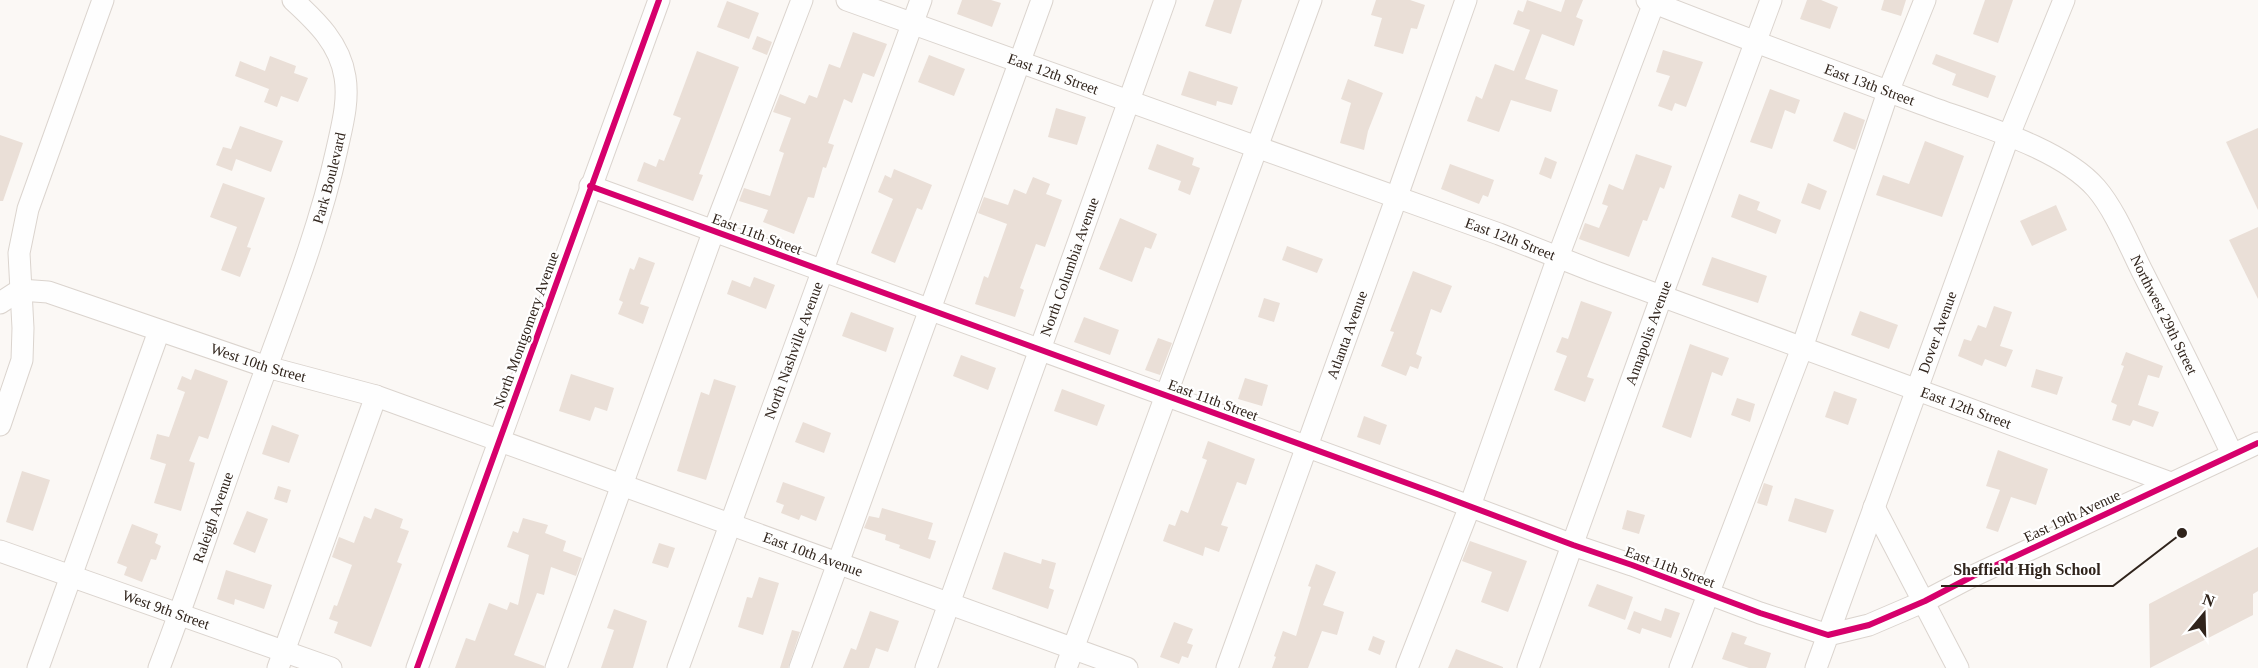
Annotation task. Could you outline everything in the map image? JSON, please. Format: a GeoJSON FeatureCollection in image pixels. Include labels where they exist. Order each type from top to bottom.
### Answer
{"type":"FeatureCollection","features":[{"type":"Feature","properties":{"kind":"street"},"geometry":{"type":"LineString","coordinates":[[0,425],[22,360],[23,328],[19,253],[28,209],[103,0]]}},
{"type":"Feature","properties":{"kind":"street","name":"Park Boulevard"},"geometry":{"type":"LineString","coordinates":[[267,367],[325,196],[344,117],[346,97],[345,77],[340,58],[331,41],[321,26],[293,0]]}},
{"type":"Feature","properties":{"kind":"street","name":"North Montgomery Avenue"},"geometry":{"type":"LineString","coordinates":[[417,668],[659,0]]}},
{"type":"Feature","properties":{"kind":"street"},"geometry":{"type":"LineString","coordinates":[[556,668],[714,230],[802,0]]}},
{"type":"Feature","properties":{"kind":"street","name":"East 12th Street"},"geometry":{"type":"LineString","coordinates":[[847,0],[1558,257],[2170,483]]}},
{"type":"Feature","properties":{"kind":"street","name":"North Nashville Avenue"},"geometry":{"type":"LineString","coordinates":[[678,668],[921,0]]}},
{"type":"Feature","properties":{"kind":"street"},"geometry":{"type":"LineString","coordinates":[[800,668],[1042,0]]}},
{"type":"Feature","properties":{"kind":"street","name":"North Columbia Avenue"},"geometry":{"type":"LineString","coordinates":[[926,668],[1165,0]]}},
{"type":"Feature","properties":{"kind":"street"},"geometry":{"type":"LineString","coordinates":[[1070,658],[1311,0]]}},
{"type":"Feature","properties":{"kind":"street","name":"Atlanta Avenue"},"geometry":{"type":"LineString","coordinates":[[1227,668],[1466,0]]}},
{"type":"Feature","properties":{"kind":"street","name":"Annapolis Avenue"},"geometry":{"type":"LineString","coordinates":[[1528,668],[1771,0]]}},
{"type":"Feature","properties":{"kind":"street"},"geometry":{"type":"LineString","coordinates":[[1680,668],[1802,348],[1888,92],[1925,0]]}},
{"type":"Feature","properties":{"kind":"street","name":"Dover Avenue"},"geometry":{"type":"LineString","coordinates":[[1816,668],[2009,135],[2064,0]]}},
{"type":"Feature","properties":{"kind":"street"},"geometry":{"type":"LineString","coordinates":[[1407,668],[1470,506],[1652,1]]}},
{"type":"Feature","properties":{"kind":"street","name":"East 13th Street"},"geometry":{"type":"LineString","coordinates":[[1652,1],[1888,92],[2009,135],[2055,158],[2088,181]]}},
{"type":"Feature","properties":{"kind":"street","name":"Northwest 29th Street"},"geometry":{"type":"LineString","coordinates":[[2088,181],[2097,189],[2117,222],[2188,360],[2232,454]]}},
{"type":"Feature","properties":{"kind":"street","name":"East 11th Street"},"geometry":{"type":"LineString","coordinates":[[590,186],[1573,545],[1828,635]]}},
{"type":"Feature","properties":{"kind":"street"},"geometry":{"type":"LineString","coordinates":[[0,303],[20,290]]}},
{"type":"Feature","properties":{"kind":"street","name":"West 10th Street"},"geometry":{"type":"LineString","coordinates":[[20,290],[48,291],[267,367],[376,396],[498,441]]}},
{"type":"Feature","properties":{"kind":"street"},"geometry":{"type":"LineString","coordinates":[[38,668],[159,331]]}},
{"type":"Feature","properties":{"kind":"street","name":"Raleigh Avenue"},"geometry":{"type":"LineString","coordinates":[[159,668],[267,367]]}},
{"type":"Feature","properties":{"kind":"street"},"geometry":{"type":"LineString","coordinates":[[281,660],[376,396]]}},
{"type":"Feature","properties":{"kind":"street","name":"East 10th Avenue"},"geometry":{"type":"LineString","coordinates":[[498,441],[950,604],[1070,658],[1127,668]]}},
{"type":"Feature","properties":{"kind":"street","name":"East 19th Avenue"},"geometry":{"type":"LineString","coordinates":[[1828,635],[1869,625],[1925,601],[2258,443]]}},
{"type":"Feature","properties":{"kind":"street"},"geometry":{"type":"LineString","coordinates":[[1874,507],[1958,668]]}},
{"type":"Feature","properties":{"kind":"street","name":"West 9th Street"},"geometry":{"type":"LineString","coordinates":[[0,551],[180,614],[281,660],[331,668]]}},
{"type":"Feature","properties":{"kind":"building"},"geometry":{"type":"Polygon","coordinates":[[[962,0],[991,0],[1001,3],[992,27],[957,14],[962,0]]]}},
{"type":"Feature","properties":{"kind":"building"},"geometry":{"type":"Polygon","coordinates":[[[1214,0],[1242,0],[1231,34],[1205,26],[1214,0]]]}},
{"type":"Feature","properties":{"kind":"building"},"geometry":{"type":"Polygon","coordinates":[[[1376,0],[1410,0],[1425,5],[1417,29],[1411,28],[1403,54],[1374,46],[1382,18],[1371,15],[1376,0]]]}},
{"type":"Feature","properties":{"kind":"building"},"geometry":{"type":"Polygon","coordinates":[[[1527,0],[1561,12],[1565,0],[1583,0],[1576,17],[1583,20],[1574,46],[1542,34],[1525,79],[1558,90],[1551,112],[1511,100],[1499,132],[1467,121],[1476,96],[1482,99],[1495,64],[1514,71],[1530,30],[1513,24],[1518,10],[1523,12],[1527,0]]]}},
{"type":"Feature","properties":{"kind":"building"},"geometry":{"type":"Polygon","coordinates":[[[1807,0],[1821,0],[1838,7],[1830,29],[1800,19],[1807,0]]]}},
{"type":"Feature","properties":{"kind":"building"},"geometry":{"type":"Polygon","coordinates":[[[1884,0],[1906,0],[1901,16],[1881,10],[1884,0]]]}},
{"type":"Feature","properties":{"kind":"building"},"geometry":{"type":"Polygon","coordinates":[[[1985,0],[2013,0],[1998,43],[1973,34],[1985,0]]]}},
{"type":"Feature","properties":{"kind":"building"},"geometry":{"type":"Polygon","coordinates":[[[727,1],[759,13],[749,39],[717,27],[727,1]]]}},
{"type":"Feature","properties":{"kind":"building"},"geometry":{"type":"Polygon","coordinates":[[[853,32],[887,44],[874,77],[863,73],[852,103],[844,99],[828,143],[834,145],[826,168],[823,167],[814,198],[808,197],[794,234],[763,222],[768,210],[739,201],[744,188],[770,196],[784,153],[779,151],[791,118],[773,112],[780,94],[805,104],[809,95],[817,98],[829,64],[840,68],[853,32]]]}},
{"type":"Feature","properties":{"kind":"building"},"geometry":{"type":"Polygon","coordinates":[[[757,36],[772,42],[767,55],[752,49],[757,36]]]}},
{"type":"Feature","properties":{"kind":"building"},"geometry":{"type":"Polygon","coordinates":[[[1663,50],[1703,62],[1686,107],[1675,103],[1672,111],[1658,106],[1670,76],[1656,72],[1663,50]]]}},
{"type":"Feature","properties":{"kind":"building"},"geometry":{"type":"Polygon","coordinates":[[[697,51],[739,67],[699,174],[703,175],[693,201],[637,181],[644,162],[656,167],[659,159],[664,161],[681,118],[673,115],[697,51]]]}},
{"type":"Feature","properties":{"kind":"building"},"geometry":{"type":"Polygon","coordinates":[[[1936,54],[1996,76],[1988,98],[1952,85],[1956,74],[1932,64],[1936,54]]]}},
{"type":"Feature","properties":{"kind":"building"},"geometry":{"type":"Polygon","coordinates":[[[929,55],[965,69],[954,96],[918,82],[929,55]]]}},
{"type":"Feature","properties":{"kind":"building"},"geometry":{"type":"Polygon","coordinates":[[[270,56],[296,66],[294,73],[308,78],[298,102],[281,96],[277,107],[264,102],[269,89],[235,76],[240,61],[265,71],[270,56]]]}},
{"type":"Feature","properties":{"kind":"building"},"geometry":{"type":"Polygon","coordinates":[[[1189,71],[1238,87],[1232,105],[1217,101],[1216,106],[1181,95],[1189,71]]]}},
{"type":"Feature","properties":{"kind":"building"},"geometry":{"type":"Polygon","coordinates":[[[1348,79],[1383,93],[1368,131],[1364,150],[1340,143],[1351,103],[1341,99],[1348,79]]]}},
{"type":"Feature","properties":{"kind":"building"},"geometry":{"type":"Polygon","coordinates":[[[1770,89],[1800,100],[1795,114],[1785,110],[1772,149],[1750,142],[1770,89]]]}},
{"type":"Feature","properties":{"kind":"building"},"geometry":{"type":"Polygon","coordinates":[[[1056,108],[1086,117],[1077,145],[1048,137],[1056,108]]]}},
{"type":"Feature","properties":{"kind":"building"},"geometry":{"type":"Polygon","coordinates":[[[1844,112],[1865,120],[1855,150],[1833,141],[1844,112]]]}},
{"type":"Feature","properties":{"kind":"building"},"geometry":{"type":"Polygon","coordinates":[[[240,126],[283,141],[271,172],[236,159],[232,171],[216,165],[223,147],[231,149],[240,126]]]}},
{"type":"Feature","properties":{"kind":"building"},"geometry":{"type":"Polygon","coordinates":[[[2258,128],[2258,210],[2226,142],[2258,128]]]}},
{"type":"Feature","properties":{"kind":"building"},"geometry":{"type":"Polygon","coordinates":[[[0,135],[23,143],[3,201],[0,201],[0,135]]]}},
{"type":"Feature","properties":{"kind":"building"},"geometry":{"type":"Polygon","coordinates":[[[1925,141],[1964,156],[1942,217],[1876,195],[1883,175],[1909,184],[1925,141]]]}},
{"type":"Feature","properties":{"kind":"building"},"geometry":{"type":"Polygon","coordinates":[[[1157,144],[1194,158],[1192,165],[1200,168],[1190,195],[1178,190],[1181,181],[1148,169],[1157,144]]]}},
{"type":"Feature","properties":{"kind":"building"},"geometry":{"type":"Polygon","coordinates":[[[1636,154],[1672,166],[1664,189],[1660,187],[1647,221],[1643,220],[1629,257],[1579,239],[1585,223],[1599,228],[1608,206],[1602,204],[1609,184],[1623,190],[1636,154]]]}},
{"type":"Feature","properties":{"kind":"building"},"geometry":{"type":"Polygon","coordinates":[[[1545,157],[1557,162],[1551,179],[1539,174],[1545,157]]]}},
{"type":"Feature","properties":{"kind":"building"},"geometry":{"type":"Polygon","coordinates":[[[1450,164],[1494,180],[1488,197],[1483,195],[1479,204],[1441,189],[1450,164]]]}},
{"type":"Feature","properties":{"kind":"building"},"geometry":{"type":"Polygon","coordinates":[[[894,169],[932,185],[922,210],[917,208],[895,263],[871,253],[893,199],[878,192],[885,175],[891,178],[894,169]]]}},
{"type":"Feature","properties":{"kind":"building"},"geometry":{"type":"Polygon","coordinates":[[[1033,177],[1050,184],[1046,194],[1062,200],[1045,247],[1036,244],[1020,288],[1024,290],[1015,317],[975,304],[984,276],[988,278],[1007,224],[978,213],[984,197],[1008,205],[1014,189],[1026,194],[1033,177]]]}},
{"type":"Feature","properties":{"kind":"building"},"geometry":{"type":"Polygon","coordinates":[[[223,183],[265,198],[247,247],[251,248],[240,277],[221,270],[237,227],[210,217],[223,183]]]}},
{"type":"Feature","properties":{"kind":"building"},"geometry":{"type":"Polygon","coordinates":[[[1808,183],[1827,191],[1820,210],[1801,203],[1808,183]]]}},
{"type":"Feature","properties":{"kind":"building"},"geometry":{"type":"Polygon","coordinates":[[[1739,194],[1760,202],[1757,210],[1781,220],[1776,234],[1731,217],[1739,194]]]}},
{"type":"Feature","properties":{"kind":"building"},"geometry":{"type":"Polygon","coordinates":[[[2056,205],[2067,230],[2032,246],[2020,221],[2056,205]]]}},
{"type":"Feature","properties":{"kind":"building"},"geometry":{"type":"Polygon","coordinates":[[[1120,218],[1157,234],[1151,249],[1145,247],[1132,282],[1099,269],[1120,218]]]}},
{"type":"Feature","properties":{"kind":"building"},"geometry":{"type":"Polygon","coordinates":[[[2258,227],[2258,299],[2229,240],[2258,227]]]}},
{"type":"Feature","properties":{"kind":"building"},"geometry":{"type":"Polygon","coordinates":[[[1287,246],[1323,259],[1317,273],[1282,260],[1287,246]]]}},
{"type":"Feature","properties":{"kind":"building"},"geometry":{"type":"Polygon","coordinates":[[[639,257],[655,263],[640,304],[649,307],[643,324],[618,314],[623,302],[619,300],[630,268],[634,270],[639,257]]]}},
{"type":"Feature","properties":{"kind":"building"},"geometry":{"type":"Polygon","coordinates":[[[1712,257],[1767,276],[1758,303],[1702,285],[1712,257]]]}},
{"type":"Feature","properties":{"kind":"building"},"geometry":{"type":"Polygon","coordinates":[[[1413,271],[1452,286],[1441,313],[1431,309],[1416,354],[1422,357],[1418,369],[1410,366],[1406,376],[1381,366],[1394,332],[1390,331],[1413,271]]]}},
{"type":"Feature","properties":{"kind":"building"},"geometry":{"type":"Polygon","coordinates":[[[754,277],[775,285],[766,309],[727,294],[732,280],[750,287],[754,277]]]}},
{"type":"Feature","properties":{"kind":"building"},"geometry":{"type":"Polygon","coordinates":[[[1264,298],[1280,303],[1274,322],[1258,317],[1264,298]]]}},
{"type":"Feature","properties":{"kind":"building"},"geometry":{"type":"Polygon","coordinates":[[[1581,301],[1612,312],[1587,377],[1594,379],[1585,402],[1554,390],[1567,356],[1556,352],[1562,337],[1568,339],[1581,301]]]}},
{"type":"Feature","properties":{"kind":"building"},"geometry":{"type":"Polygon","coordinates":[[[1994,306],[2012,312],[2000,346],[2013,350],[2006,367],[1985,359],[1982,366],[1958,356],[1964,339],[1971,341],[1978,325],[1986,328],[1994,306]]]}},
{"type":"Feature","properties":{"kind":"building"},"geometry":{"type":"Polygon","coordinates":[[[1860,311],[1898,325],[1889,349],[1851,335],[1860,311]]]}},
{"type":"Feature","properties":{"kind":"building"},"geometry":{"type":"Polygon","coordinates":[[[851,312],[894,328],[886,352],[842,336],[851,312]]]}},
{"type":"Feature","properties":{"kind":"building"},"geometry":{"type":"Polygon","coordinates":[[[1084,317],[1119,330],[1110,355],[1074,342],[1084,317]]]}},
{"type":"Feature","properties":{"kind":"building"},"geometry":{"type":"Polygon","coordinates":[[[1158,338],[1172,343],[1160,375],[1145,370],[1158,338]]]}},
{"type":"Feature","properties":{"kind":"building"},"geometry":{"type":"Polygon","coordinates":[[[1690,344],[1729,358],[1722,376],[1712,372],[1691,438],[1662,427],[1690,344]]]}},
{"type":"Feature","properties":{"kind":"building"},"geometry":{"type":"Polygon","coordinates":[[[2126,352],[2163,366],[2159,378],[2148,375],[2138,405],[2159,412],[2153,427],[2133,420],[2130,426],[2112,420],[2117,405],[2111,402],[2124,366],[2121,365],[2126,352]]]}},
{"type":"Feature","properties":{"kind":"building"},"geometry":{"type":"Polygon","coordinates":[[[961,355],[996,368],[988,390],[953,376],[961,355]]]}},
{"type":"Feature","properties":{"kind":"building"},"geometry":{"type":"Polygon","coordinates":[[[195,369],[228,381],[208,439],[199,436],[189,461],[195,463],[181,511],[154,503],[166,464],[150,459],[157,434],[169,437],[185,392],[177,389],[182,376],[191,380],[195,369]]]}},
{"type":"Feature","properties":{"kind":"building"},"geometry":{"type":"Polygon","coordinates":[[[2036,369],[2063,377],[2057,395],[2031,387],[2036,369]]]}},
{"type":"Feature","properties":{"kind":"building"},"geometry":{"type":"Polygon","coordinates":[[[571,374],[614,388],[607,411],[595,407],[590,421],[559,411],[571,374]]]}},
{"type":"Feature","properties":{"kind":"building"},"geometry":{"type":"Polygon","coordinates":[[[1245,378],[1268,385],[1262,406],[1238,399],[1245,378]]]}},
{"type":"Feature","properties":{"kind":"building"},"geometry":{"type":"Polygon","coordinates":[[[714,379],[736,386],[706,480],[677,471],[701,392],[709,395],[714,379]]]}},
{"type":"Feature","properties":{"kind":"building"},"geometry":{"type":"Polygon","coordinates":[[[1062,389],[1105,405],[1097,426],[1054,411],[1062,389]]]}},
{"type":"Feature","properties":{"kind":"building"},"geometry":{"type":"Polygon","coordinates":[[[1834,391],[1857,399],[1848,425],[1825,417],[1834,391]]]}},
{"type":"Feature","properties":{"kind":"building"},"geometry":{"type":"Polygon","coordinates":[[[1737,398],[1755,404],[1750,422],[1731,415],[1737,398]]]}},
{"type":"Feature","properties":{"kind":"building"},"geometry":{"type":"Polygon","coordinates":[[[1364,416],[1387,425],[1380,445],[1357,437],[1364,416]]]}},
{"type":"Feature","properties":{"kind":"building"},"geometry":{"type":"Polygon","coordinates":[[[803,422],[831,433],[824,453],[795,442],[803,422]]]}},
{"type":"Feature","properties":{"kind":"building"},"geometry":{"type":"Polygon","coordinates":[[[272,425],[299,435],[289,463],[262,454],[272,425]]]}},
{"type":"Feature","properties":{"kind":"building"},"geometry":{"type":"Polygon","coordinates":[[[1208,441],[1255,459],[1246,485],[1237,482],[1221,525],[1228,527],[1219,552],[1205,547],[1203,556],[1163,541],[1169,524],[1175,526],[1181,510],[1188,513],[1207,460],[1202,458],[1208,441]]]}},
{"type":"Feature","properties":{"kind":"building"},"geometry":{"type":"Polygon","coordinates":[[[1998,450],[2048,469],[2036,505],[2011,497],[1998,532],[1986,528],[2000,490],[1986,486],[1998,450]]]}},
{"type":"Feature","properties":{"kind":"building"},"geometry":{"type":"Polygon","coordinates":[[[22,471],[50,480],[33,531],[6,522],[22,471]]]}},
{"type":"Feature","properties":{"kind":"building"},"geometry":{"type":"Polygon","coordinates":[[[783,482],[825,497],[816,521],[801,515],[799,520],[781,513],[784,505],[776,502],[783,482]]]}},
{"type":"Feature","properties":{"kind":"building"},"geometry":{"type":"Polygon","coordinates":[[[1764,483],[1773,486],[1767,506],[1757,503],[1764,483]]]}},
{"type":"Feature","properties":{"kind":"building"},"geometry":{"type":"Polygon","coordinates":[[[278,486],[291,490],[287,503],[274,499],[278,486]]]}},
{"type":"Feature","properties":{"kind":"building"},"geometry":{"type":"Polygon","coordinates":[[[1795,498],[1834,510],[1826,533],[1788,521],[1795,498]]]}},
{"type":"Feature","properties":{"kind":"building"},"geometry":{"type":"Polygon","coordinates":[[[375,508],[403,519],[400,528],[409,531],[397,562],[402,564],[371,647],[334,633],[338,622],[329,619],[334,605],[337,606],[352,565],[332,557],[339,537],[354,543],[364,516],[371,519],[375,508]]]}},
{"type":"Feature","properties":{"kind":"building"},"geometry":{"type":"Polygon","coordinates":[[[882,508],[933,523],[928,539],[936,541],[930,559],[899,548],[900,545],[885,540],[886,535],[864,528],[869,516],[879,518],[882,508]]]}},
{"type":"Feature","properties":{"kind":"building"},"geometry":{"type":"Polygon","coordinates":[[[1627,510],[1645,515],[1639,534],[1622,529],[1627,510]]]}},
{"type":"Feature","properties":{"kind":"building"},"geometry":{"type":"Polygon","coordinates":[[[247,511],[268,519],[255,553],[233,544],[247,511]]]}},
{"type":"Feature","properties":{"kind":"building"},"geometry":{"type":"Polygon","coordinates":[[[523,518],[548,525],[545,533],[566,541],[563,551],[582,558],[576,576],[551,567],[544,595],[537,593],[514,655],[544,666],[544,668],[455,668],[466,638],[475,641],[489,603],[507,610],[510,602],[518,605],[529,555],[507,547],[513,531],[518,533],[523,518]]]}},
{"type":"Feature","properties":{"kind":"building"},"geometry":{"type":"Polygon","coordinates":[[[132,524],[158,534],[155,543],[161,546],[156,560],[151,559],[142,582],[124,575],[127,567],[117,563],[132,524]]]}},
{"type":"Feature","properties":{"kind":"building"},"geometry":{"type":"Polygon","coordinates":[[[1470,541],[1527,561],[1508,612],[1481,602],[1492,572],[1462,561],[1470,541]]]}},
{"type":"Feature","properties":{"kind":"building"},"geometry":{"type":"Polygon","coordinates":[[[659,543],[675,548],[668,568],[652,563],[659,543]]]}},
{"type":"Feature","properties":{"kind":"building"},"geometry":{"type":"Polygon","coordinates":[[[2258,547],[2258,591],[2253,594],[2253,615],[2150,668],[2149,604],[2258,547]]]}},
{"type":"Feature","properties":{"kind":"building"},"geometry":{"type":"Polygon","coordinates":[[[1004,552],[1041,564],[1042,559],[1056,563],[1049,588],[1054,590],[1048,609],[992,589],[1004,552]]]}},
{"type":"Feature","properties":{"kind":"building"},"geometry":{"type":"Polygon","coordinates":[[[1316,564],[1336,572],[1323,605],[1344,612],[1337,635],[1322,631],[1308,668],[1272,668],[1283,631],[1296,636],[1311,587],[1308,586],[1316,564]]]}},
{"type":"Feature","properties":{"kind":"building"},"geometry":{"type":"Polygon","coordinates":[[[226,570],[272,585],[264,609],[235,599],[234,605],[217,599],[226,570]]]}},
{"type":"Feature","properties":{"kind":"building"},"geometry":{"type":"Polygon","coordinates":[[[759,577],[779,583],[763,635],[738,627],[747,597],[752,598],[759,577]]]}},
{"type":"Feature","properties":{"kind":"building"},"geometry":{"type":"Polygon","coordinates":[[[1597,584],[1633,597],[1625,620],[1588,606],[1597,584]]]}},
{"type":"Feature","properties":{"kind":"building"},"geometry":{"type":"Polygon","coordinates":[[[1665,608],[1680,613],[1671,638],[1642,628],[1640,634],[1627,629],[1634,611],[1661,621],[1665,608]]]}},
{"type":"Feature","properties":{"kind":"building"},"geometry":{"type":"Polygon","coordinates":[[[614,609],[647,621],[633,668],[601,668],[614,630],[607,628],[614,609]]]}},
{"type":"Feature","properties":{"kind":"building"},"geometry":{"type":"Polygon","coordinates":[[[870,611],[899,621],[888,652],[876,648],[869,668],[843,668],[851,648],[856,650],[870,611]]]}},
{"type":"Feature","properties":{"kind":"building"},"geometry":{"type":"Polygon","coordinates":[[[1174,622],[1193,629],[1187,643],[1193,645],[1188,658],[1182,656],[1179,664],[1160,657],[1174,622]]]}},
{"type":"Feature","properties":{"kind":"building"},"geometry":{"type":"Polygon","coordinates":[[[792,630],[800,632],[788,668],[780,668],[792,630]]]}},
{"type":"Feature","properties":{"kind":"building"},"geometry":{"type":"Polygon","coordinates":[[[1732,632],[1747,637],[1744,644],[1771,653],[1766,668],[1749,668],[1722,659],[1732,632]]]}},
{"type":"Feature","properties":{"kind":"building"},"geometry":{"type":"Polygon","coordinates":[[[1373,636],[1385,641],[1380,655],[1368,650],[1373,636]]]}},
{"type":"Feature","properties":{"kind":"building"},"geometry":{"type":"Polygon","coordinates":[[[1456,649],[1503,667],[1503,668],[1448,668],[1456,649]]]}},
{"type":"Feature","properties":{"kind":"cycle path"},"geometry":{"type":"LineString","coordinates":[[417,668],[659,0]]}},
{"type":"Feature","properties":{"kind":"cycle path"},"geometry":{"type":"LineString","coordinates":[[590,186],[1760,613],[1828,635],[1869,625],[1925,601],[1973,576],[2258,443]]}},
{"type":"Feature","properties":{"kind":"place","name":"Sheffield High School"},"geometry":{"type":"Point","coordinates":[2182,533]}}]}
